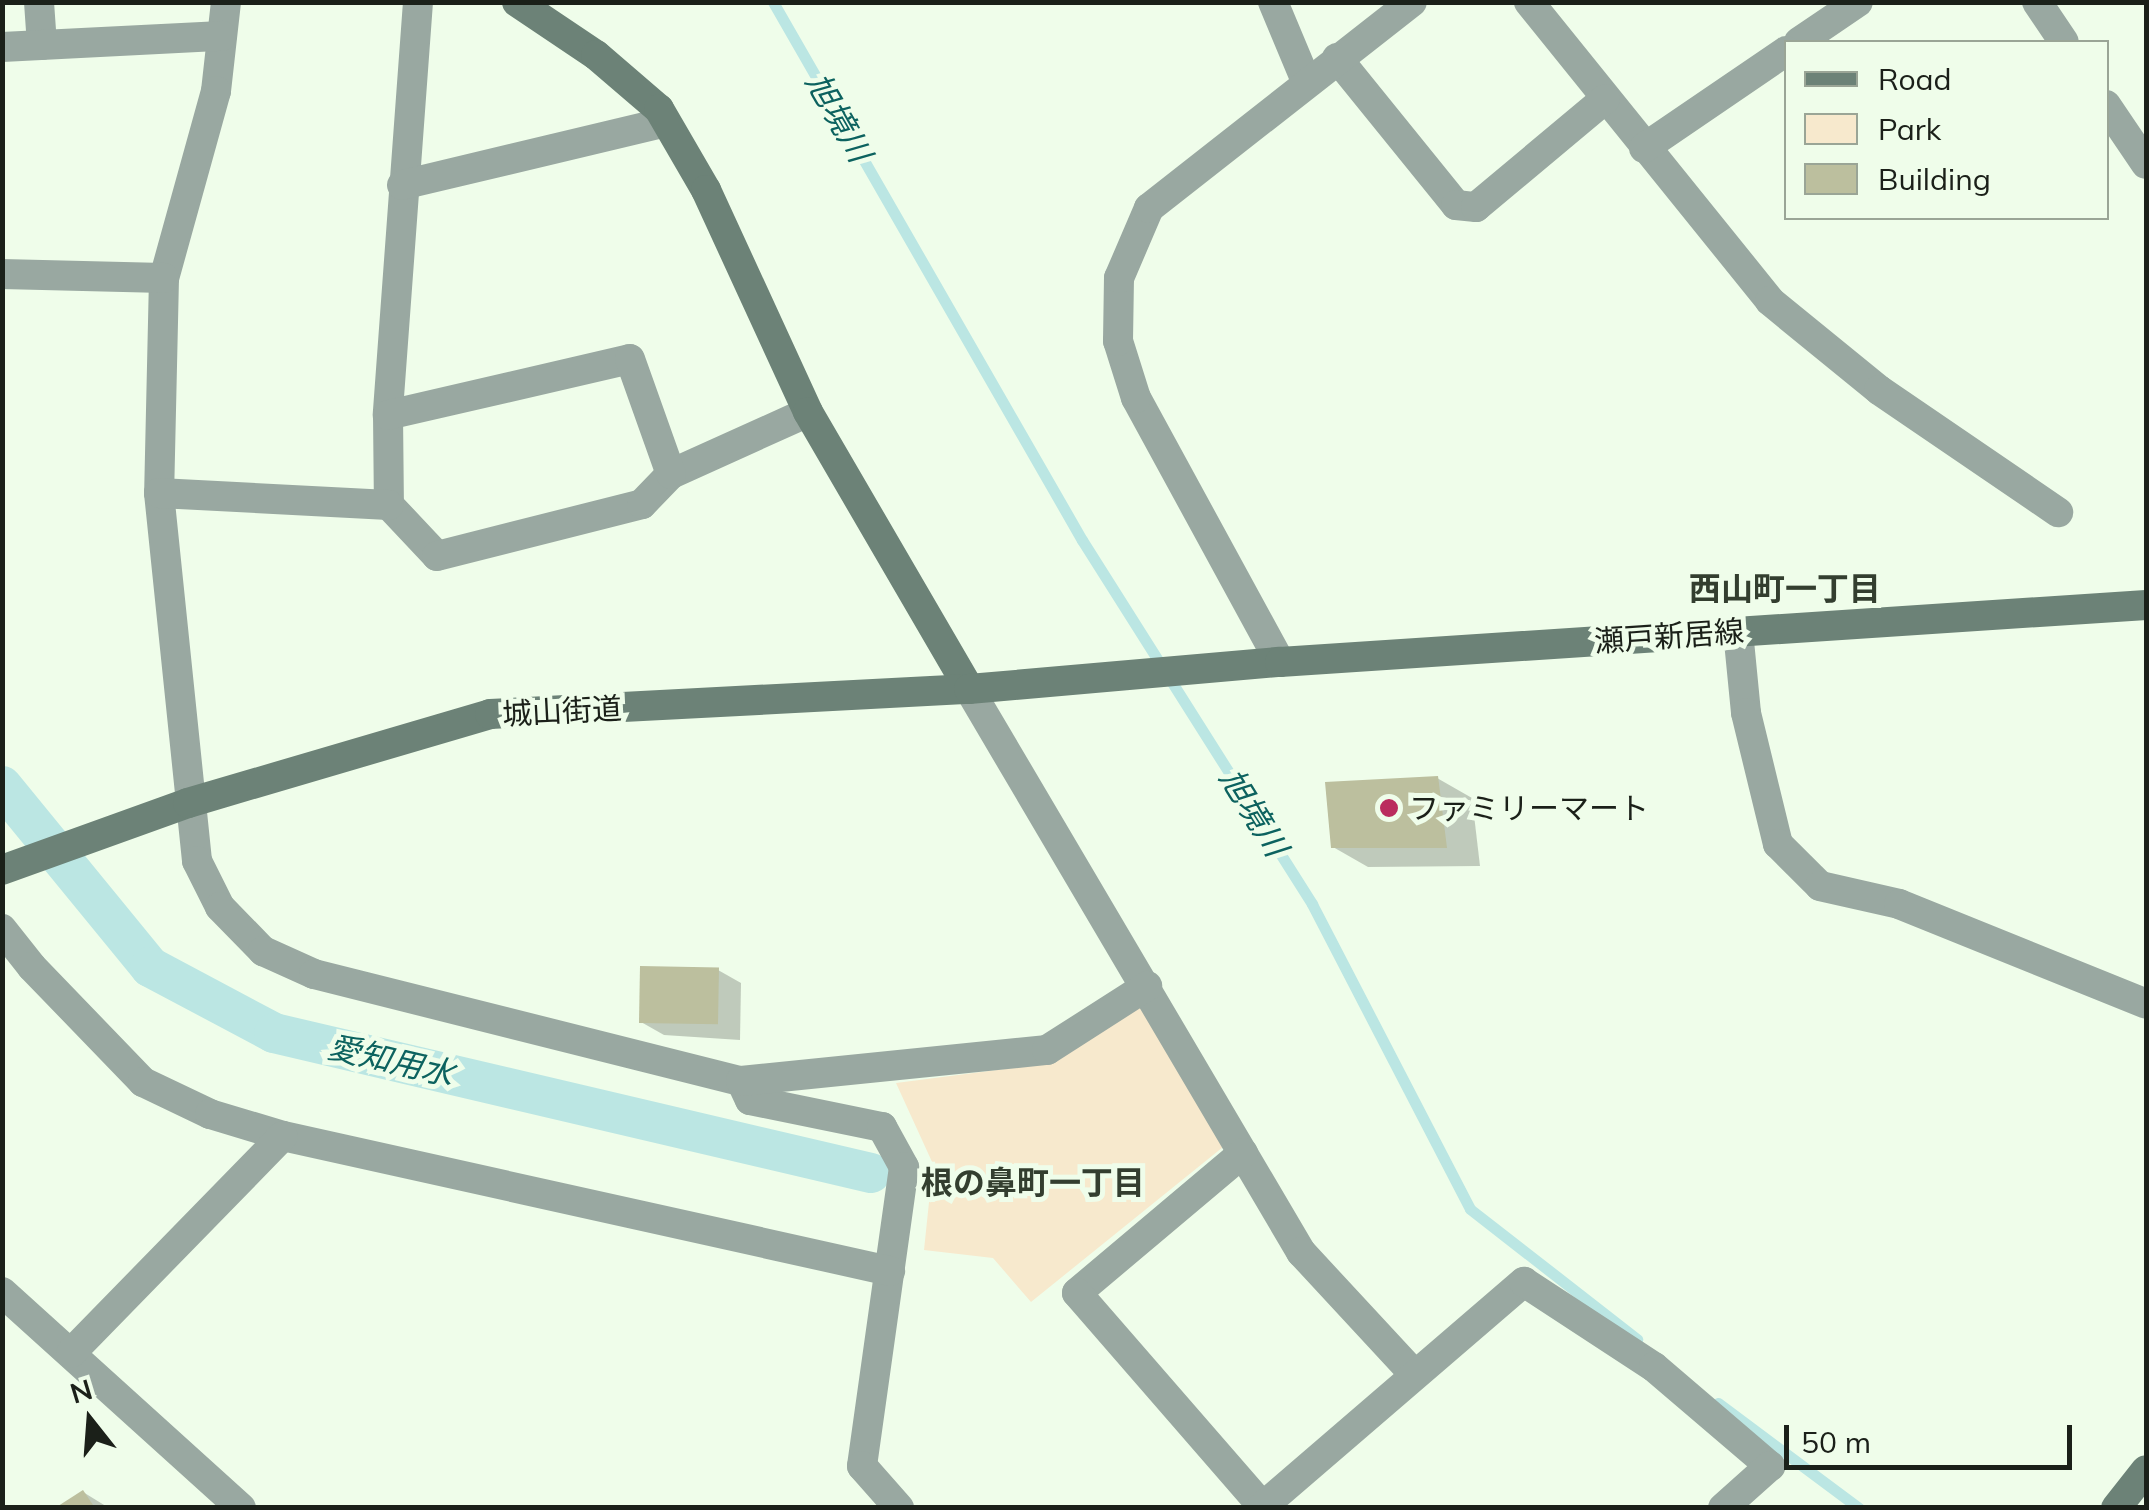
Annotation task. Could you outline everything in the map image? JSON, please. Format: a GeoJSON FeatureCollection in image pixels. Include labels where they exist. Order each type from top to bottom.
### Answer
{"type":"FeatureCollection","features":[{"type":"Feature","properties":{"kind":"street"},"geometry":{"type":"LineString","coordinates":[[39,2],[42,45]]}},
{"type":"Feature","properties":{"kind":"street"},"geometry":{"type":"LineString","coordinates":[[226,2],[216,90],[164,278],[159,493],[188,803],[197,860],[220,906],[263,951],[314,974],[741,1081],[1047,1050],[1147,986]]}},
{"type":"Feature","properties":{"kind":"street"},"geometry":{"type":"LineString","coordinates":[[389,505],[388,416],[418,2]]}},
{"type":"Feature","properties":{"kind":"street"},"geometry":{"type":"LineString","coordinates":[[517,2],[596,56],[658,109],[706,190],[808,412],[1243,1154],[1302,1252],[1414,1374]]}},
{"type":"Feature","properties":{"kind":"street"},"geometry":{"type":"LineString","coordinates":[[1273,2],[1306,81]]}},
{"type":"Feature","properties":{"kind":"street"},"geometry":{"type":"LineString","coordinates":[[1280,662],[1136,398],[1118,340],[1118,278],[1148,208],[1412,2]]}},
{"type":"Feature","properties":{"kind":"street"},"geometry":{"type":"LineString","coordinates":[[1529,2],[1770,301],[1879,390],[2058,512]]}},
{"type":"Feature","properties":{"kind":"street"},"geometry":{"type":"LineString","coordinates":[[1803,40],[1858,2]]}},
{"type":"Feature","properties":{"kind":"street"},"geometry":{"type":"LineString","coordinates":[[2037,2],[2063,40]]}},
{"type":"Feature","properties":{"kind":"street"},"geometry":{"type":"LineString","coordinates":[[2,47],[222,36]]}},
{"type":"Feature","properties":{"kind":"street"},"geometry":{"type":"LineString","coordinates":[[1644,148],[1784,52]]}},
{"type":"Feature","properties":{"kind":"street"},"geometry":{"type":"LineString","coordinates":[[1337,58],[1456,205],[1476,206],[1605,99]]}},
{"type":"Feature","properties":{"kind":"street"},"geometry":{"type":"LineString","coordinates":[[2109,108],[2146,164]]}},
{"type":"Feature","properties":{"kind":"street"},"geometry":{"type":"LineString","coordinates":[[402,185],[666,122]]}},
{"type":"Feature","properties":{"kind":"street"},"geometry":{"type":"LineString","coordinates":[[2,274],[164,278]]}},
{"type":"Feature","properties":{"kind":"street"},"geometry":{"type":"LineString","coordinates":[[388,416],[630,359],[671,474]]}},
{"type":"Feature","properties":{"kind":"street"},"geometry":{"type":"LineString","coordinates":[[159,493],[389,505],[438,556],[642,504],[671,474],[808,412]]}},
{"type":"Feature","properties":{"kind":"street","name":"瀬戸新居線"},"geometry":{"type":"LineString","coordinates":[[1145,674],[2146,605]]}},
{"type":"Feature","properties":{"kind":"street"},"geometry":{"type":"LineString","coordinates":[[1738,631],[1746,713],[1778,844],[1820,886],[1899,904],[2146,1004]]}},
{"type":"Feature","properties":{"kind":"street","name":"城山街道"},"geometry":{"type":"LineString","coordinates":[[2,870],[188,803],[490,714],[970,689],[1145,674]]}},
{"type":"Feature","properties":{"kind":"street"},"geometry":{"type":"LineString","coordinates":[[2,930],[32,967],[143,1082],[210,1114],[283,1136],[890,1271]]}},
{"type":"Feature","properties":{"kind":"street"},"geometry":{"type":"LineString","coordinates":[[741,1081],[750,1100],[882,1127],[904,1167],[862,1466],[899,1508]]}},
{"type":"Feature","properties":{"kind":"street"},"geometry":{"type":"LineString","coordinates":[[70,1353],[283,1136]]}},
{"type":"Feature","properties":{"kind":"street"},"geometry":{"type":"LineString","coordinates":[[1243,1154],[1077,1293],[1261,1507],[1524,1282],[1654,1367],[1770,1466],[1723,1508]]}},
{"type":"Feature","properties":{"kind":"street"},"geometry":{"type":"LineString","coordinates":[[2,1292],[242,1508]]}},
{"type":"Feature","properties":{"kind":"street"},"geometry":{"type":"LineString","coordinates":[[2116,1508],[2146,1470]]}},
{"type":"Feature","properties":{"kind":"green space"},"geometry":{"type":"Polygon","coordinates":[[[1141,1005],[1228,1143],[1031,1302],[993,1258],[924,1250],[933,1164],[896,1083],[1035,1065],[1141,1005]]]}},
{"type":"Feature","properties":{"kind":"building"},"geometry":{"type":"Polygon","coordinates":[[[1438,776],[1447,848],[1331,848],[1325,782],[1438,776]]]}},
{"type":"Feature","properties":{"kind":"building"},"geometry":{"type":"Polygon","coordinates":[[[640,966],[719,967],[718,1024],[639,1023],[640,966]]]}},
{"type":"Feature","properties":{"kind":"building"},"geometry":{"type":"Polygon","coordinates":[[[83,1490],[95,1508],[55,1508],[83,1490]]]}},
{"type":"Feature","properties":{"kind":"waterway","name":"旭境川"},"geometry":{"type":"LineString","coordinates":[[773,2],[1082,540],[1312,904],[1470,1209],[1637,1339]]}},
{"type":"Feature","properties":{"kind":"waterway","name":"愛知用水"},"geometry":{"type":"LineString","coordinates":[[2,786],[150,967],[274,1033],[871,1173]]}},
{"type":"Feature","properties":{"kind":"waterway","name":"旭境川"},"geometry":{"type":"LineString","coordinates":[[1718,1403],[1859,1508]]}},
{"type":"Feature","properties":{"kind":"place","name":"ファミリーマート"},"geometry":{"type":"Point","coordinates":[1389,808]}},
{"type":"Feature","properties":{"kind":"district","name":"西山町一丁目"},"geometry":{"type":"Point","coordinates":[1785,588]}},
{"type":"Feature","properties":{"kind":"district","name":"根の鼻町一丁目"},"geometry":{"type":"Point","coordinates":[1033,1182]}}]}
